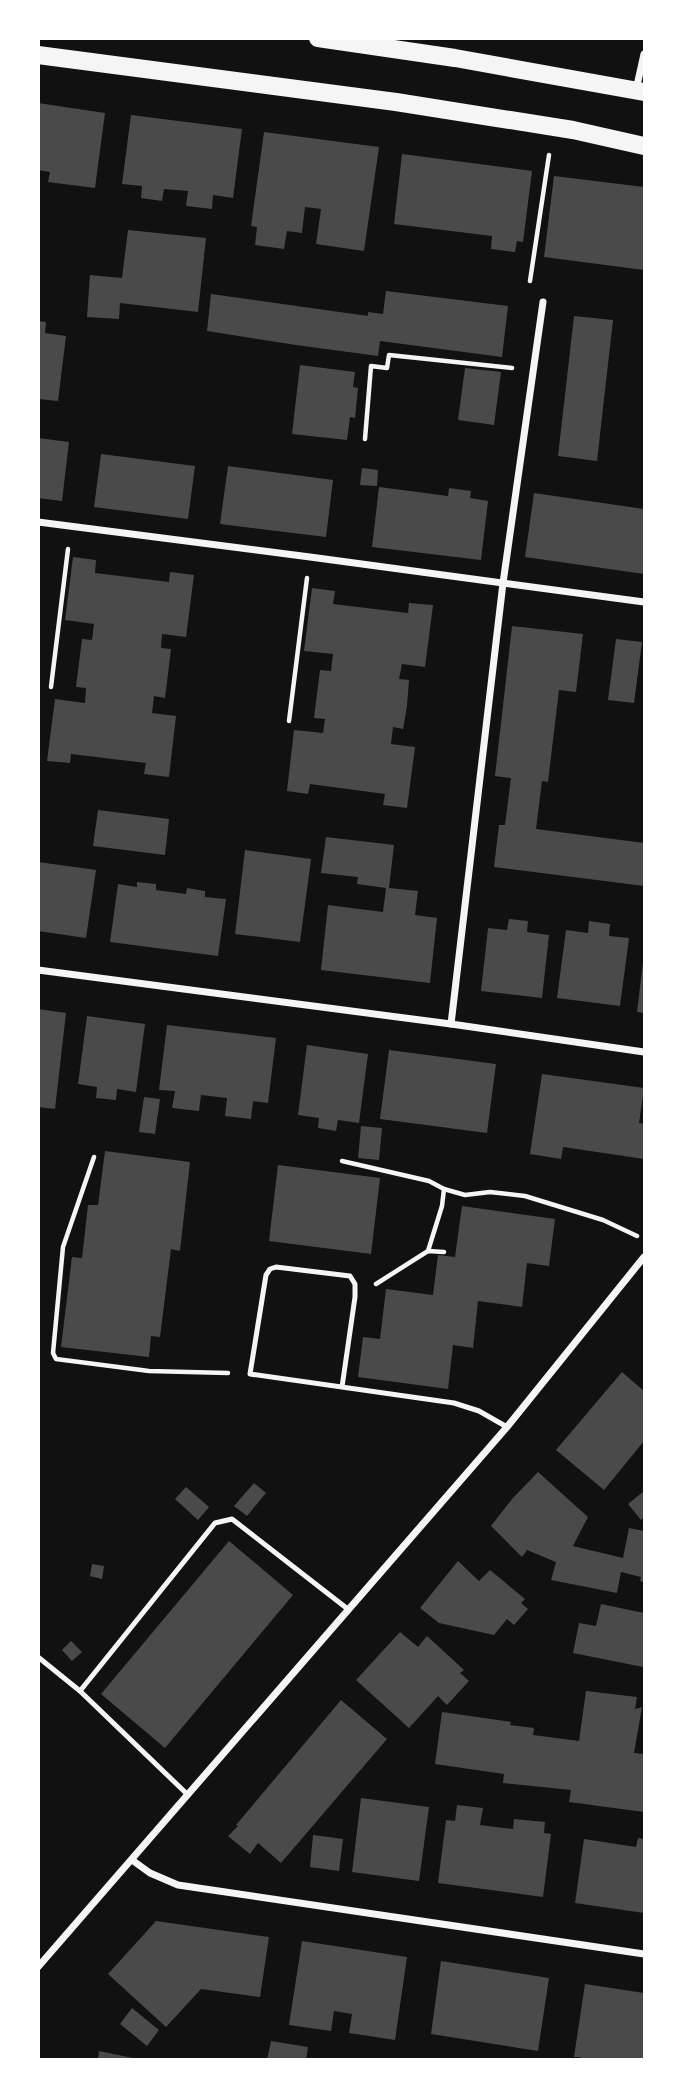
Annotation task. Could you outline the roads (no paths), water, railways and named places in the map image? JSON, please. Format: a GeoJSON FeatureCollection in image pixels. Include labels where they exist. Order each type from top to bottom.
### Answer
{"type":"FeatureCollection","features":[{"type":"Feature","properties":{"kind":"main road"},"geometry":{"type":"LineString","coordinates":[[318,38],[455,58],[640,91]]}},
{"type":"Feature","properties":{"kind":"main road"},"geometry":{"type":"LineString","coordinates":[[38,55],[396,102],[553,126],[645,146]]}},
{"type":"Feature","properties":{"kind":"street"},"geometry":{"type":"LineString","coordinates":[[640,91],[645,54]]}},
{"type":"Feature","properties":{"kind":"street"},"geometry":{"type":"LineString","coordinates":[[451,1024],[503,583],[543,302]]}},
{"type":"Feature","properties":{"kind":"street"},"geometry":{"type":"LineString","coordinates":[[38,523],[645,603]]}},
{"type":"Feature","properties":{"kind":"street"},"geometry":{"type":"LineString","coordinates":[[38,970],[645,1052]]}},
{"type":"Feature","properties":{"kind":"street"},"geometry":{"type":"LineString","coordinates":[[38,1967],[507,1427],[645,1257]]}},
{"type":"Feature","properties":{"kind":"street"},"geometry":{"type":"LineString","coordinates":[[132,1860],[150,1873],[178,1885],[645,1954]]}},
{"type":"Feature","properties":{"kind":"lane"},"geometry":{"type":"LineString","coordinates":[[342,1387],[355,1284],[350,1276],[276,1267],[270,1269],[266,1275],[250,1374],[454,1403],[479,1410],[507,1427]]}},
{"type":"Feature","properties":{"kind":"lane"},"geometry":{"type":"LineString","coordinates":[[80,1692],[215,1523],[232,1519],[349,1610]]}},
{"type":"Feature","properties":{"kind":"lane"},"geometry":{"type":"LineString","coordinates":[[38,1657],[80,1692],[188,1795]]}}]}
